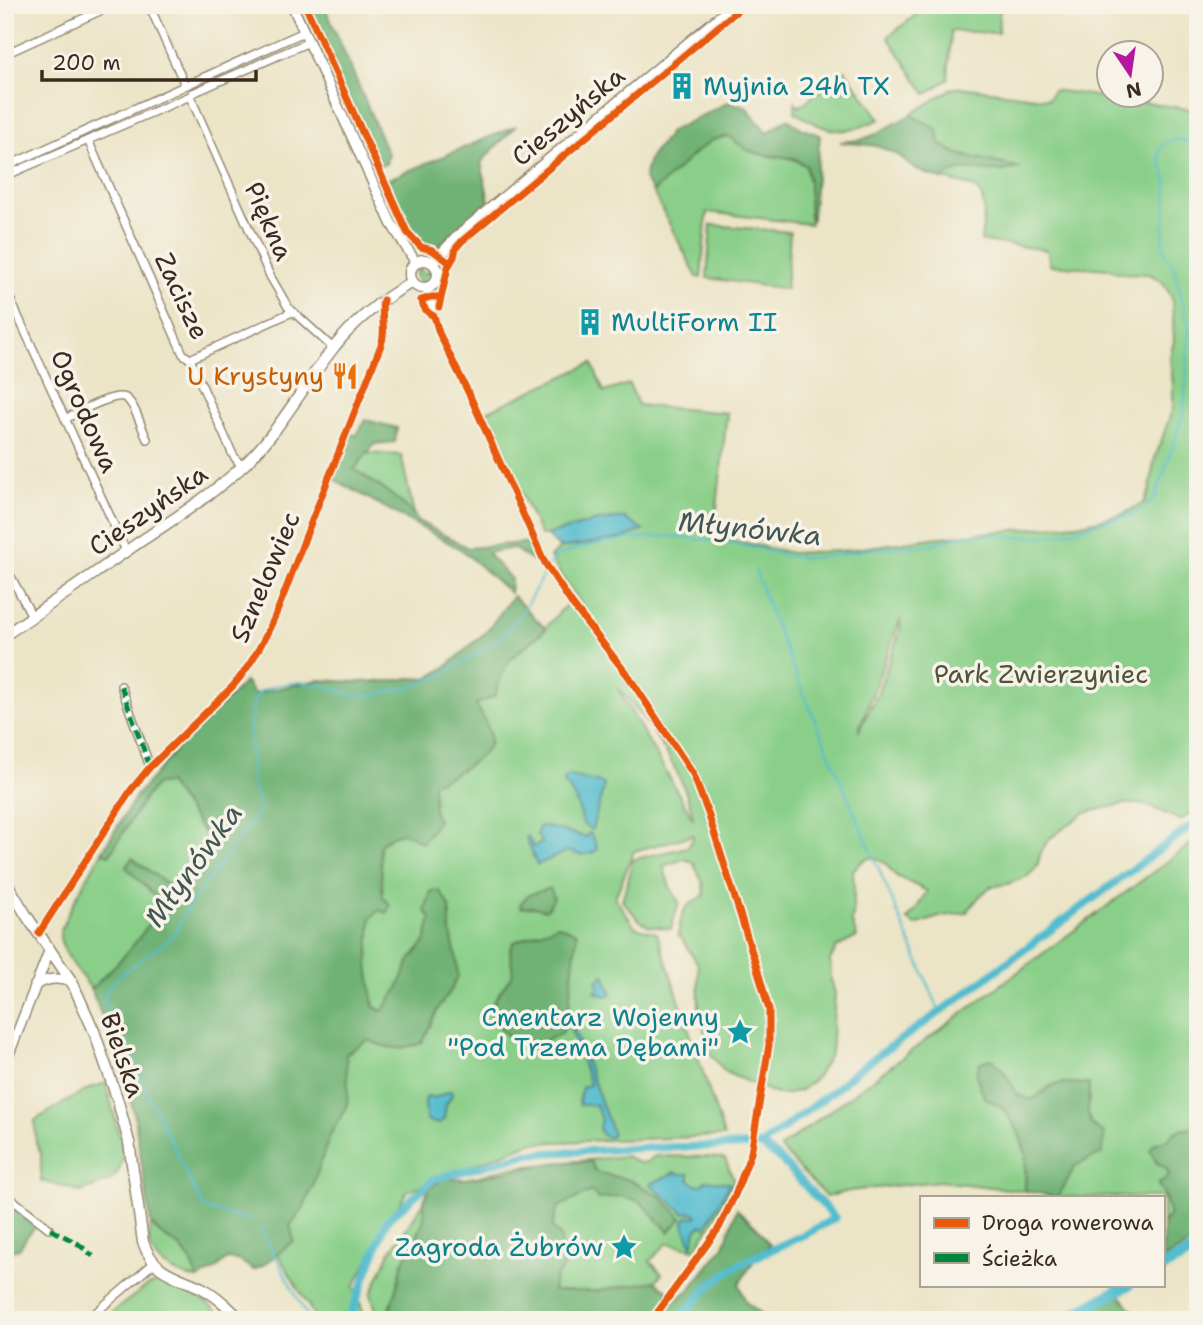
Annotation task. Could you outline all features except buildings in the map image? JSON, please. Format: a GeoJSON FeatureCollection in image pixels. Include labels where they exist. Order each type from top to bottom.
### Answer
{"type":"FeatureCollection","features":[{"type":"Feature","properties":{"kind":"main road","name":"Cieszyńska"},"geometry":{"type":"LineString","coordinates":[[433,263],[463,232],[734,5]]}},
{"type":"Feature","properties":{"kind":"main road"},"geometry":{"type":"LineString","coordinates":[[425,260],[433,263],[438,270],[438,278],[433,286],[418,287],[412,282],[411,271],[416,263],[425,260]]}},
{"type":"Feature","properties":{"kind":"main road","name":"Cieszyńska"},"geometry":{"type":"LineString","coordinates":[[5,635],[213,492],[242,467],[272,434],[333,348],[364,315],[412,282]]}},
{"type":"Feature","properties":{"kind":"main road","name":"Bielska"},"geometry":{"type":"LineString","coordinates":[[5,880],[72,982],[94,1031],[129,1142],[143,1242],[154,1263]]}},
{"type":"Feature","properties":{"kind":"main road"},"geometry":{"type":"LineString","coordinates":[[154,1263],[170,1275],[213,1295],[240,1320]]}},
{"type":"Feature","properties":{"kind":"street"},"geometry":{"type":"LineString","coordinates":[[5,54],[113,5]]}},
{"type":"Feature","properties":{"kind":"street","name":"Piękna"},"geometry":{"type":"LineString","coordinates":[[149,5],[269,273],[292,312],[333,348]]}},
{"type":"Feature","properties":{"kind":"street"},"geometry":{"type":"LineString","coordinates":[[292,5],[391,223],[416,263]]}},
{"type":"Feature","properties":{"kind":"street"},"geometry":{"type":"LineString","coordinates":[[5,176],[88,140],[304,32]]}},
{"type":"Feature","properties":{"kind":"street"},"geometry":{"type":"LineString","coordinates":[[5,167],[309,42]]}},
{"type":"Feature","properties":{"kind":"street","name":"Zacisze"},"geometry":{"type":"LineString","coordinates":[[88,140],[183,354],[190,359],[233,455],[242,467]]}},
{"type":"Feature","properties":{"kind":"street","name":"Ogrodowa"},"geometry":{"type":"LineString","coordinates":[[5,288],[126,551]]}},
{"type":"Feature","properties":{"kind":"street"},"geometry":{"type":"LineString","coordinates":[[427,288],[438,330],[545,563]]}},
{"type":"Feature","properties":{"kind":"street","name":"Sznelowiec"},"geometry":{"type":"LineString","coordinates":[[39,933],[131,790],[150,767],[226,694],[245,673],[257,654],[281,605],[381,345],[385,332],[383,300]]}},
{"type":"Feature","properties":{"kind":"street"},"geometry":{"type":"LineString","coordinates":[[190,359],[292,312]]}},
{"type":"Feature","properties":{"kind":"street"},"geometry":{"type":"LineString","coordinates":[[364,315],[383,321]]}},
{"type":"Feature","properties":{"kind":"street"},"geometry":{"type":"LineString","coordinates":[[65,419],[111,398],[125,397],[147,439]]}},
{"type":"Feature","properties":{"kind":"street"},"geometry":{"type":"LineString","coordinates":[[5,566],[32,617]]}},
{"type":"Feature","properties":{"kind":"street"},"geometry":{"type":"LineString","coordinates":[[121,686],[150,767]]}},
{"type":"Feature","properties":{"kind":"street"},"geometry":{"type":"LineString","coordinates":[[5,1064],[50,949]]}},
{"type":"Feature","properties":{"kind":"street"},"geometry":{"type":"LineString","coordinates":[[35,985],[53,978],[72,982]]}},
{"type":"Feature","properties":{"kind":"street"},"geometry":{"type":"LineString","coordinates":[[5,1194],[50,1229]]}},
{"type":"Feature","properties":{"kind":"street"},"geometry":{"type":"LineString","coordinates":[[87,1320],[154,1263]]}},
{"type":"Feature","properties":{"kind":"green space"},"geometry":{"type":"Polygon","coordinates":[[[297,5],[324,5],[388,154],[386,164],[371,167],[297,5]]]}},
{"type":"Feature","properties":{"kind":"green space"},"geometry":{"type":"Polygon","coordinates":[[[928,5],[1000,5],[998,33],[951,31],[948,79],[926,94],[888,37],[928,5]]]}},
{"type":"Feature","properties":{"kind":"green space"},"geometry":{"type":"Polygon","coordinates":[[[845,70],[880,119],[856,128],[836,130],[818,125],[795,112],[795,102],[799,107],[845,70]]]}},
{"type":"Feature","properties":{"kind":"green space","name":"Park Zwierzyniec"},"geometry":{"type":"Polygon","coordinates":[[[961,87],[1049,99],[1053,90],[1094,96],[1094,108],[1164,108],[1164,105],[1198,110],[1198,804],[1180,820],[1144,804],[1124,804],[1084,813],[1048,840],[1037,867],[1028,876],[1008,884],[990,887],[966,913],[942,916],[916,925],[907,920],[927,891],[896,876],[885,863],[875,857],[865,859],[853,870],[851,920],[857,937],[837,947],[830,960],[835,993],[831,1053],[816,1078],[801,1090],[789,1094],[776,1094],[723,1070],[706,1047],[699,1009],[698,964],[678,935],[686,909],[704,895],[703,883],[693,862],[684,859],[663,866],[670,887],[679,902],[671,929],[649,926],[640,921],[622,900],[632,867],[631,860],[687,847],[693,835],[634,851],[615,898],[635,927],[657,933],[724,1136],[530,1143],[407,1191],[354,1286],[366,1320],[317,1320],[274,1248],[286,1233],[313,1186],[340,1097],[370,854],[502,664],[533,641],[568,603],[572,610],[585,608],[550,557],[560,548],[591,543],[624,518],[598,521],[541,536],[484,413],[592,363],[604,392],[629,384],[638,405],[727,413],[713,536],[792,553],[841,551],[932,538],[1087,523],[1123,514],[1144,503],[1150,489],[1154,461],[1173,408],[1170,357],[1174,341],[1172,298],[1162,281],[1149,274],[1050,265],[1047,250],[981,241],[984,205],[979,192],[967,185],[942,179],[951,171],[999,171],[1018,168],[958,154],[939,144],[929,124],[910,115],[951,89],[961,87]],[[901,618],[858,732],[876,697],[900,631],[901,618]],[[617,687],[693,819],[683,785],[674,767],[640,714],[617,687]]]}},
{"type":"Feature","properties":{"kind":"green space"},"geometry":{"type":"Polygon","coordinates":[[[729,102],[745,106],[767,133],[787,119],[820,135],[810,224],[806,166],[794,158],[749,151],[728,136],[712,140],[653,192],[644,179],[649,159],[671,131],[729,102]]]}},
{"type":"Feature","properties":{"kind":"green space"},"geometry":{"type":"Polygon","coordinates":[[[910,115],[938,130],[940,144],[958,154],[1021,168],[998,171],[969,169],[955,171],[942,179],[924,173],[909,165],[900,156],[878,146],[840,142],[861,140],[874,135],[910,115]]]}},
{"type":"Feature","properties":{"kind":"green space"},"geometry":{"type":"Polygon","coordinates":[[[516,126],[481,162],[489,201],[438,246],[424,245],[410,229],[394,218],[379,183],[516,126]]]}},
{"type":"Feature","properties":{"kind":"green space"},"geometry":{"type":"Polygon","coordinates":[[[728,136],[757,153],[792,159],[806,166],[810,224],[707,212],[701,278],[697,277],[653,192],[712,140],[728,136]]]}},
{"type":"Feature","properties":{"kind":"green space"},"geometry":{"type":"Polygon","coordinates":[[[711,225],[790,232],[786,289],[707,278],[711,225]]]}},
{"type":"Feature","properties":{"kind":"green space"},"geometry":{"type":"Polygon","coordinates":[[[426,266],[431,269],[433,275],[430,281],[423,283],[417,279],[416,273],[419,267],[424,274],[429,272],[426,266]]]}},
{"type":"Feature","properties":{"kind":"green space"},"geometry":{"type":"Polygon","coordinates":[[[366,420],[397,428],[395,442],[375,444],[354,469],[398,500],[418,521],[468,548],[533,542],[538,559],[532,561],[513,548],[487,553],[511,579],[510,593],[462,550],[330,477],[349,432],[356,436],[366,420]]]}},
{"type":"Feature","properties":{"kind":"green space"},"geometry":{"type":"Polygon","coordinates":[[[367,453],[401,455],[414,514],[354,469],[367,453]]]}},
{"type":"Feature","properties":{"kind":"green space"},"geometry":{"type":"Polygon","coordinates":[[[513,596],[546,629],[507,664],[495,696],[476,704],[489,731],[488,747],[467,766],[433,783],[434,813],[438,821],[422,843],[402,833],[381,843],[383,897],[390,905],[387,913],[379,910],[371,918],[368,965],[374,1007],[382,1011],[398,989],[410,960],[425,942],[431,918],[425,911],[431,891],[439,890],[450,907],[450,929],[458,976],[422,1043],[394,1048],[368,1040],[346,1054],[346,1107],[330,1136],[304,1207],[290,1225],[294,1241],[254,1270],[238,1260],[227,1259],[198,1279],[191,1261],[181,1248],[160,1234],[151,1224],[134,1113],[117,1054],[91,989],[140,937],[160,901],[126,867],[132,858],[172,888],[194,860],[207,836],[168,783],[157,784],[146,796],[109,855],[102,852],[136,796],[176,750],[245,682],[254,694],[318,680],[358,682],[427,679],[447,666],[486,632],[513,596]]]}},
{"type":"Feature","properties":{"kind":"green space"},"geometry":{"type":"Polygon","coordinates":[[[168,783],[207,837],[194,860],[172,888],[132,858],[126,866],[160,901],[140,937],[91,989],[64,949],[61,930],[102,852],[109,855],[156,784],[168,783]]]}},
{"type":"Feature","properties":{"kind":"green space"},"geometry":{"type":"Polygon","coordinates":[[[1198,839],[1198,1127],[1180,1130],[1173,1133],[1169,1139],[1154,1144],[1156,1162],[1167,1169],[1169,1175],[1159,1185],[1165,1196],[1170,1215],[1164,1223],[1164,1196],[1059,1196],[1075,1166],[1091,1124],[1088,1113],[1089,1084],[1063,1083],[1051,1086],[1032,1100],[1018,1096],[1003,1070],[984,1097],[1004,1109],[1018,1131],[1026,1154],[1025,1191],[939,1181],[849,1191],[826,1197],[780,1148],[1198,839]]]}},
{"type":"Feature","properties":{"kind":"green space"},"geometry":{"type":"Polygon","coordinates":[[[550,888],[554,898],[546,910],[521,908],[520,904],[528,895],[550,888]]]}},
{"type":"Feature","properties":{"kind":"green space"},"geometry":{"type":"Polygon","coordinates":[[[558,925],[577,933],[569,1016],[562,1033],[527,1053],[499,1027],[492,1015],[493,1004],[513,974],[510,951],[514,942],[558,925]]]}},
{"type":"Feature","properties":{"kind":"green space"},"geometry":{"type":"Polygon","coordinates":[[[992,1059],[1003,1070],[1018,1095],[1032,1100],[1051,1086],[1063,1083],[1089,1084],[1088,1113],[1091,1124],[1104,1133],[1103,1153],[1075,1166],[1059,1196],[1025,1191],[1026,1154],[1018,1131],[1004,1109],[984,1097],[976,1075],[980,1062],[992,1059]]]}},
{"type":"Feature","properties":{"kind":"green space"},"geometry":{"type":"Polygon","coordinates":[[[106,1083],[124,1153],[115,1176],[80,1192],[41,1181],[41,1154],[36,1143],[35,1120],[90,1088],[106,1083]]]}},
{"type":"Feature","properties":{"kind":"green space"},"geometry":{"type":"Polygon","coordinates":[[[1198,1127],[1198,1237],[1164,1258],[1164,1223],[1170,1215],[1165,1196],[1158,1185],[1169,1175],[1167,1169],[1156,1162],[1150,1150],[1154,1144],[1169,1139],[1173,1133],[1198,1127]]]}},
{"type":"Feature","properties":{"kind":"green space"},"geometry":{"type":"Polygon","coordinates":[[[626,1156],[639,1163],[647,1162],[655,1156],[725,1159],[734,1180],[715,1219],[695,1249],[667,1243],[650,1261],[662,1274],[627,1320],[386,1320],[377,1313],[371,1294],[390,1252],[427,1198],[449,1185],[507,1168],[626,1156]]]}},
{"type":"Feature","properties":{"kind":"green space"},"geometry":{"type":"Polygon","coordinates":[[[559,1162],[591,1162],[596,1172],[630,1180],[660,1196],[682,1218],[669,1232],[641,1202],[620,1196],[598,1199],[592,1191],[558,1207],[552,1227],[561,1237],[563,1268],[555,1278],[553,1291],[597,1291],[654,1281],[679,1298],[691,1288],[724,1246],[737,1209],[770,1245],[757,1256],[739,1284],[746,1302],[770,1320],[389,1320],[402,1265],[422,1226],[423,1202],[429,1188],[445,1178],[464,1179],[559,1162]]]}},
{"type":"Feature","properties":{"kind":"green space"},"geometry":{"type":"Polygon","coordinates":[[[10,1209],[25,1214],[38,1224],[20,1248],[12,1251],[5,1230],[10,1209]]]}},
{"type":"Feature","properties":{"kind":"green space"},"geometry":{"type":"Polygon","coordinates":[[[151,1224],[160,1234],[181,1248],[191,1261],[198,1279],[175,1272],[155,1256],[149,1241],[151,1224]]]}},
{"type":"Feature","properties":{"kind":"green space"},"geometry":{"type":"Polygon","coordinates":[[[158,1282],[195,1295],[226,1320],[102,1320],[147,1286],[158,1282]]]}},
{"type":"Feature","properties":{"kind":"green space"},"geometry":{"type":"Polygon","coordinates":[[[1120,1295],[1140,1320],[1069,1320],[1071,1318],[1120,1295]]]}},
{"type":"Feature","properties":{"kind":"water"},"geometry":{"type":"Polygon","coordinates":[[[624,518],[643,530],[623,538],[560,548],[546,535],[598,521],[624,518]]]}},
{"type":"Feature","properties":{"kind":"water"},"geometry":{"type":"Polygon","coordinates":[[[570,776],[604,785],[592,830],[583,824],[571,791],[564,783],[565,778],[570,776]]]}},
{"type":"Feature","properties":{"kind":"water"},"geometry":{"type":"Polygon","coordinates":[[[539,827],[586,837],[590,833],[597,850],[582,855],[568,851],[537,865],[526,838],[528,836],[533,847],[542,843],[537,835],[539,827]]]}},
{"type":"Feature","properties":{"kind":"water"},"geometry":{"type":"Polygon","coordinates":[[[604,975],[612,994],[607,996],[595,992],[599,987],[597,981],[604,975]]]}},
{"type":"Feature","properties":{"kind":"water"},"geometry":{"type":"Polygon","coordinates":[[[572,1023],[613,1134],[610,1137],[601,1134],[601,1120],[596,1105],[580,1105],[582,1087],[590,1085],[570,1027],[572,1023]]]}},
{"type":"Feature","properties":{"kind":"water"},"geometry":{"type":"Polygon","coordinates":[[[450,1091],[453,1093],[446,1105],[444,1119],[438,1124],[426,1120],[427,1096],[435,1098],[450,1091]]]}},
{"type":"Feature","properties":{"kind":"water"},"geometry":{"type":"Polygon","coordinates":[[[676,1172],[689,1174],[689,1180],[695,1184],[701,1185],[707,1180],[730,1183],[706,1227],[702,1225],[696,1230],[692,1246],[684,1220],[697,1215],[693,1212],[684,1213],[650,1184],[676,1172]]]}},
{"type":"Feature","properties":{"kind":"waterway"},"geometry":{"type":"LineString","coordinates":[[300,5],[302,10]]}},
{"type":"Feature","properties":{"kind":"waterway"},"geometry":{"type":"LineString","coordinates":[[305,16],[321,51]]}},
{"type":"Feature","properties":{"kind":"waterway"},"geometry":{"type":"LineString","coordinates":[[329,69],[372,164]]}},
{"type":"Feature","properties":{"kind":"waterway","name":"Młynówka"},"geometry":{"type":"LineString","coordinates":[[250,1220],[208,1210],[202,1205],[104,998],[113,982],[174,934],[189,906],[259,811],[251,781],[250,725],[254,699],[261,691],[299,682],[321,685],[357,696],[372,695],[412,687],[438,677],[494,642],[516,621],[557,556],[579,548],[625,539],[671,536],[722,542],[785,556],[808,558],[929,545],[975,534],[1016,537],[1059,534],[1136,513],[1156,496],[1183,415],[1185,397],[1189,329],[1173,263],[1163,247],[1167,182],[1159,155],[1164,144],[1175,140],[1185,141],[1198,148]]}},
{"type":"Feature","properties":{"kind":"waterway"},"geometry":{"type":"LineString","coordinates":[[380,184],[402,230]]}},
{"type":"Feature","properties":{"kind":"waterway"},"geometry":{"type":"LineString","coordinates":[[755,570],[797,678],[940,1012]]}},
{"type":"Feature","properties":{"kind":"waterway"},"geometry":{"type":"LineString","coordinates":[[349,1320],[387,1220],[434,1179],[527,1154],[761,1145],[856,1071],[1198,821]]}},
{"type":"Feature","properties":{"kind":"waterway"},"geometry":{"type":"LineString","coordinates":[[679,1320],[710,1285],[738,1265],[835,1218],[782,1161],[761,1145]]}},
{"type":"Feature","properties":{"kind":"waterway","name":"Młynówka"},"geometry":{"type":"LineString","coordinates":[[260,1227],[309,1320]]}},
{"type":"Feature","properties":{"kind":"waterway"},"geometry":{"type":"LineString","coordinates":[[1164,1266],[1198,1246]]}},
{"type":"Feature","properties":{"kind":"waterway"},"geometry":{"type":"LineString","coordinates":[[1064,1320],[1126,1286]]}},
{"type":"Feature","properties":{"kind":"marked path"},"geometry":{"type":"LineString","coordinates":[[121,686],[150,767]]}},
{"type":"Feature","properties":{"kind":"marked path"},"geometry":{"type":"LineString","coordinates":[[50,1229],[77,1243],[93,1256]]}},
{"type":"Feature","properties":{"kind":"cycle path"},"geometry":{"type":"LineString","coordinates":[[305,5],[407,232],[421,247],[432,250],[450,263]]}},
{"type":"Feature","properties":{"kind":"cycle path"},"geometry":{"type":"LineString","coordinates":[[439,307],[448,267],[462,241],[744,5]]}},
{"type":"Feature","properties":{"kind":"cycle path"},"geometry":{"type":"LineString","coordinates":[[441,297],[421,300],[425,310],[434,316],[439,333],[545,563],[572,604],[629,677],[693,774],[708,813],[769,1010],[769,1045],[751,1153],[719,1228],[652,1320]]}},
{"type":"Feature","properties":{"kind":"cycle path"},"geometry":{"type":"LineString","coordinates":[[39,933],[131,790],[150,767],[233,686],[267,634],[381,345],[383,300]]}},
{"type":"Feature","properties":{"kind":"place","name":"Myjnia 24h TX"},"geometry":{"type":"Point","coordinates":[682,86]}},
{"type":"Feature","properties":{"kind":"place","name":"MultiForm II"},"geometry":{"type":"Point","coordinates":[590,322]}},
{"type":"Feature","properties":{"kind":"place","name":"U Krystyny"},"geometry":{"type":"Point","coordinates":[345,376]}},
{"type":"Feature","properties":{"kind":"place","name":"Cmentarz Wojenny \"Pod Trzema Dębami\""},"geometry":{"type":"Point","coordinates":[740,1032]}},
{"type":"Feature","properties":{"kind":"place","name":"Zagroda Żubrów"},"geometry":{"type":"Point","coordinates":[624,1247]}}]}
